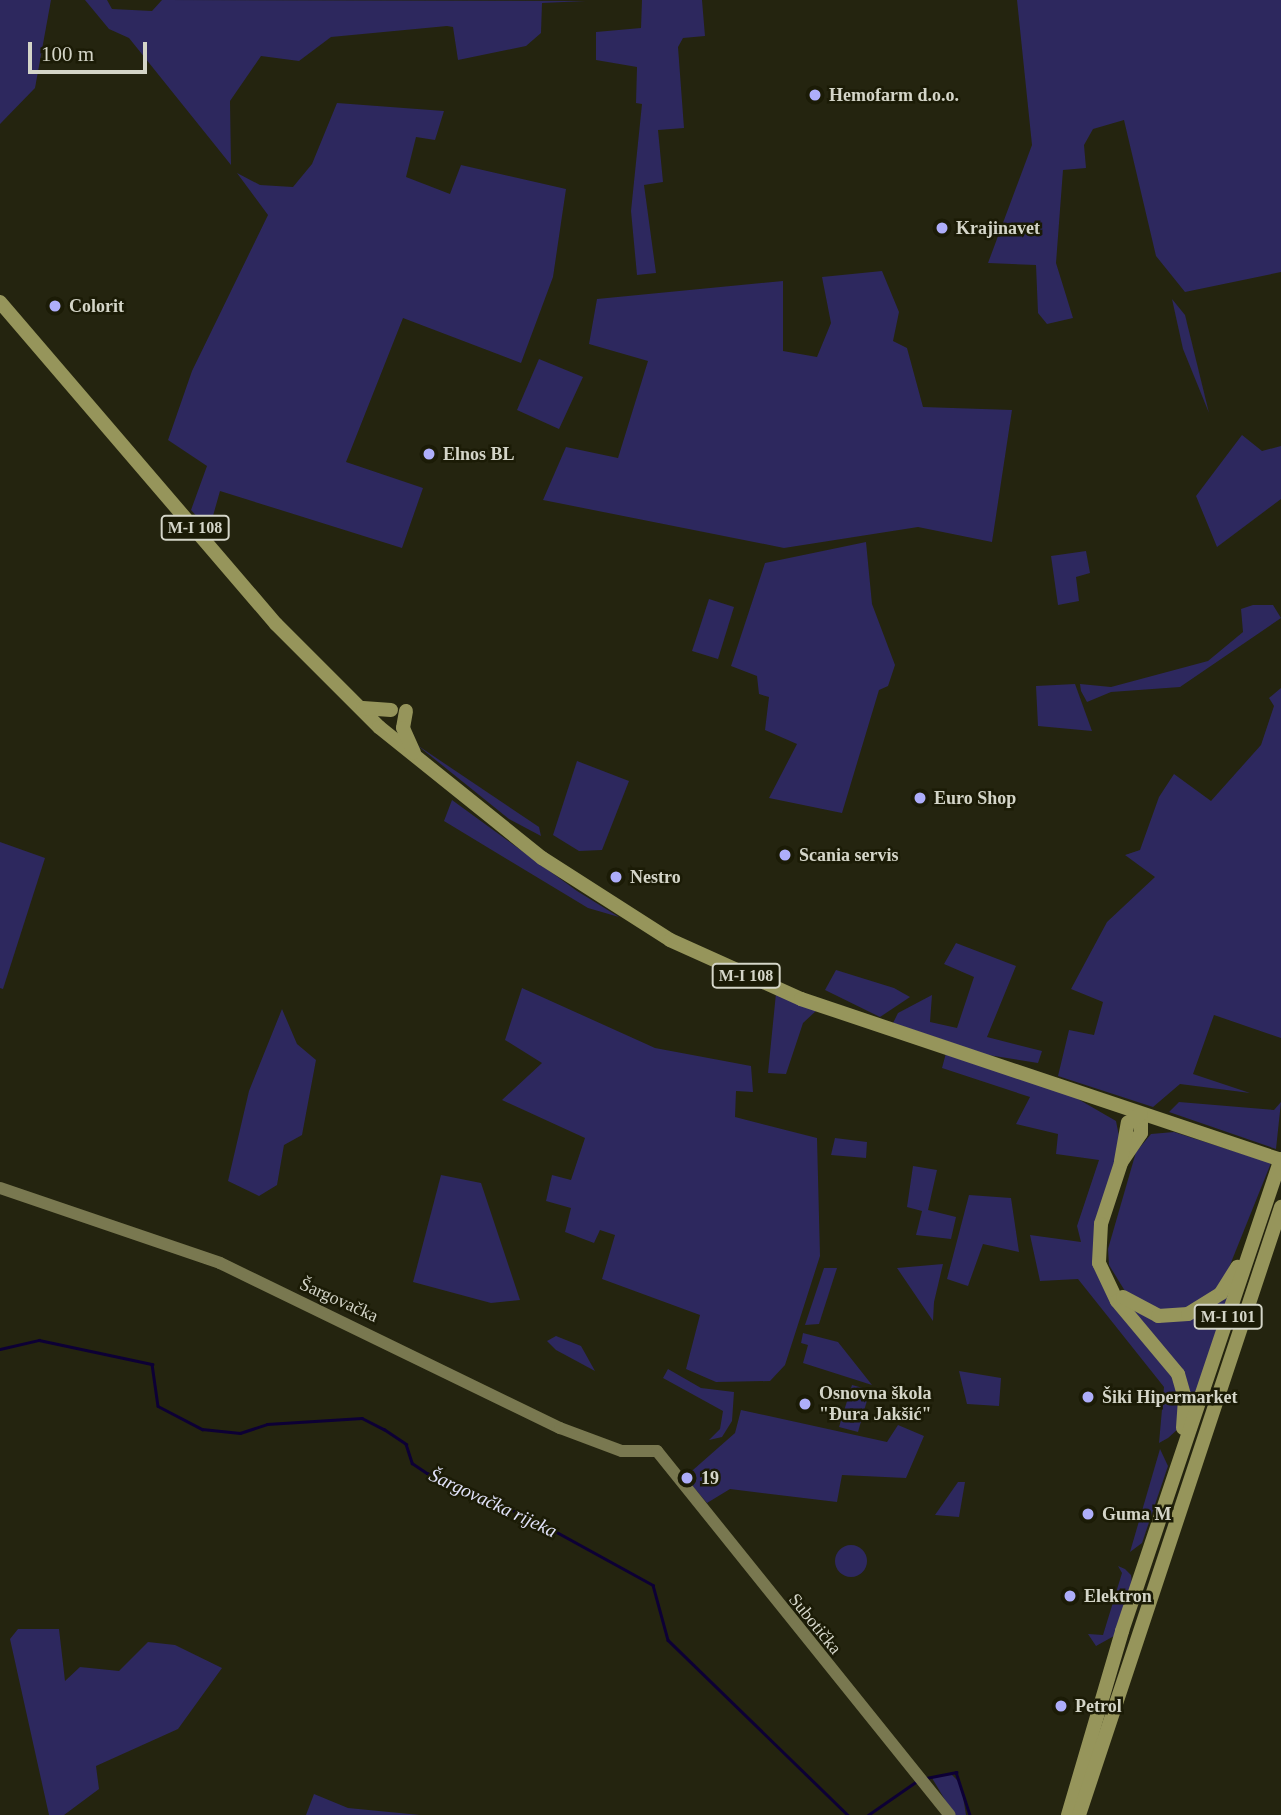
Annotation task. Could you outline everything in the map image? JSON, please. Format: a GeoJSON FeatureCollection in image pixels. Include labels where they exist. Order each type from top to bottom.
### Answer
{"type":"FeatureCollection","features":[{"type":"Feature","properties":{"kind":"main road","name":"M-I 108"},"geometry":{"type":"LineString","coordinates":[[0,302],[267,614],[348,696],[426,767],[534,853],[707,958],[822,1007],[1281,1159]]}},
{"type":"Feature","properties":{"kind":"main road"},"geometry":{"type":"LineString","coordinates":[[348,696],[371,712],[399,710],[405,737],[426,767]]}},
{"type":"Feature","properties":{"kind":"main road"},"geometry":{"type":"LineString","coordinates":[[1098,1100],[1117,1116],[1130,1138]]}},
{"type":"Feature","properties":{"kind":"main road"},"geometry":{"type":"LineString","coordinates":[[1141,1114],[1130,1138],[1101,1224],[1103,1273],[1117,1301],[1178,1374],[1185,1399],[1182,1454]]}},
{"type":"Feature","properties":{"kind":"main road"},"geometry":{"type":"LineString","coordinates":[[1130,1138],[1154,1127],[1176,1125]]}},
{"type":"Feature","properties":{"kind":"main road","name":"M-I 101"},"geometry":{"type":"LineString","coordinates":[[1068,1815],[1182,1454],[1281,1159]]}},
{"type":"Feature","properties":{"kind":"main road"},"geometry":{"type":"LineString","coordinates":[[1103,1273],[1146,1313],[1179,1316],[1203,1307],[1232,1277],[1274,1179]]}},
{"type":"Feature","properties":{"kind":"main road","name":"M-I 101"},"geometry":{"type":"LineString","coordinates":[[1079,1815],[1281,1207]]}},
{"type":"Feature","properties":{"kind":"street","name":"Šargovačka"},"geometry":{"type":"LineString","coordinates":[[0,1188],[220,1263],[559,1429],[622,1451],[657,1451]]}},
{"type":"Feature","properties":{"kind":"street","name":"Subotička"},"geometry":{"type":"LineString","coordinates":[[657,1451],[950,1815]]}},
{"type":"Feature","properties":{"kind":"shaded area"},"geometry":{"type":"Polygon","coordinates":[[[0,0],[51,0],[35,88],[0,124],[0,0]]]}},
{"type":"Feature","properties":{"kind":"shaded area"},"geometry":{"type":"Polygon","coordinates":[[[85,0],[107,0],[112,9],[152,11],[162,0],[586,1],[542,3],[541,33],[526,46],[458,60],[453,27],[447,26],[331,37],[299,61],[261,56],[230,101],[231,165],[129,38],[109,29],[85,0]]]}},
{"type":"Feature","properties":{"kind":"shaded area"},"geometry":{"type":"Polygon","coordinates":[[[642,0],[702,0],[705,36],[683,38],[678,47],[684,128],[658,130],[663,182],[644,185],[656,273],[637,275],[631,211],[642,104],[636,103],[637,67],[596,60],[596,32],[641,28],[642,0]]]}},
{"type":"Feature","properties":{"kind":"shaded area"},"geometry":{"type":"Polygon","coordinates":[[[1017,0],[1281,0],[1281,272],[1185,292],[1156,256],[1124,120],[1093,129],[1084,145],[1086,168],[1063,170],[1056,263],[1073,318],[1047,324],[1038,313],[1036,265],[988,263],[1032,145],[1017,0]]]}},
{"type":"Feature","properties":{"kind":"shaded area"},"geometry":{"type":"Polygon","coordinates":[[[337,103],[444,111],[435,140],[416,137],[406,177],[450,194],[461,165],[566,189],[553,277],[521,363],[403,318],[346,462],[423,488],[402,548],[220,491],[209,530],[191,510],[207,466],[168,440],[192,371],[268,215],[237,173],[260,185],[293,187],[312,164],[337,103]]]}},
{"type":"Feature","properties":{"kind":"shaded area"},"geometry":{"type":"Polygon","coordinates":[[[882,271],[899,312],[893,341],[907,348],[923,407],[1012,410],[992,542],[918,527],[784,548],[543,500],[566,447],[618,458],[648,361],[589,344],[597,299],[783,281],[783,351],[817,357],[831,323],[822,277],[882,271]]]}},
{"type":"Feature","properties":{"kind":"shaded area"},"geometry":{"type":"Polygon","coordinates":[[[1172,299],[1185,315],[1209,413],[1183,349],[1172,299]]]}},
{"type":"Feature","properties":{"kind":"shaded area"},"geometry":{"type":"Polygon","coordinates":[[[539,359],[583,377],[559,429],[517,410],[539,359]]]}},
{"type":"Feature","properties":{"kind":"shaded area"},"geometry":{"type":"Polygon","coordinates":[[[1242,435],[1262,451],[1281,446],[1281,499],[1217,547],[1196,496],[1242,435]]]}},
{"type":"Feature","properties":{"kind":"shaded area"},"geometry":{"type":"Polygon","coordinates":[[[866,542],[872,604],[895,665],[888,686],[879,690],[842,813],[769,798],[797,744],[765,730],[769,697],[759,694],[757,676],[731,666],[765,563],[866,542]]]}},
{"type":"Feature","properties":{"kind":"shaded area"},"geometry":{"type":"Polygon","coordinates":[[[1086,551],[1090,573],[1076,577],[1079,601],[1058,605],[1051,556],[1086,551]]]}},
{"type":"Feature","properties":{"kind":"shaded area"},"geometry":{"type":"Polygon","coordinates":[[[709,599],[734,607],[718,659],[692,651],[709,599]]]}},
{"type":"Feature","properties":{"kind":"shaded area"},"geometry":{"type":"Polygon","coordinates":[[[1253,605],[1273,605],[1281,618],[1180,687],[1111,692],[1087,702],[1081,691],[1080,684],[1111,687],[1208,661],[1243,632],[1241,609],[1253,605]]]}},
{"type":"Feature","properties":{"kind":"shaded area"},"geometry":{"type":"Polygon","coordinates":[[[1075,684],[1092,731],[1038,726],[1036,686],[1075,684]]]}},
{"type":"Feature","properties":{"kind":"shaded area"},"geometry":{"type":"Polygon","coordinates":[[[1281,688],[1281,1038],[1214,1015],[1193,1074],[1250,1093],[1180,1084],[1153,1107],[1058,1076],[1069,1030],[1094,1035],[1103,1002],[1071,989],[1107,922],[1155,877],[1125,855],[1140,850],[1159,797],[1174,774],[1211,801],[1261,745],[1274,706],[1269,698],[1281,688]]]}},
{"type":"Feature","properties":{"kind":"shaded area"},"geometry":{"type":"Polygon","coordinates":[[[417,745],[539,827],[541,836],[509,819],[417,745]]]}},
{"type":"Feature","properties":{"kind":"shaded area"},"geometry":{"type":"Polygon","coordinates":[[[577,761],[629,781],[602,850],[579,851],[553,835],[577,761]]]}},
{"type":"Feature","properties":{"kind":"shaded area"},"geometry":{"type":"Polygon","coordinates":[[[452,800],[577,891],[619,917],[588,908],[444,821],[452,800]]]}},
{"type":"Feature","properties":{"kind":"shaded area"},"geometry":{"type":"Polygon","coordinates":[[[0,842],[45,858],[3,989],[0,988],[0,842]]]}},
{"type":"Feature","properties":{"kind":"shaded area"},"geometry":{"type":"Polygon","coordinates":[[[956,943],[1016,966],[987,1037],[1042,1051],[1038,1063],[988,1055],[893,1023],[898,1013],[932,995],[930,1022],[957,1028],[974,977],[944,964],[956,943]]]}},
{"type":"Feature","properties":{"kind":"shaded area"},"geometry":{"type":"Polygon","coordinates":[[[836,970],[894,988],[910,997],[880,1017],[825,990],[836,970]]]}},
{"type":"Feature","properties":{"kind":"shaded area"},"geometry":{"type":"Polygon","coordinates":[[[522,988],[655,1048],[751,1066],[753,1092],[736,1091],[735,1117],[817,1138],[820,1256],[785,1365],[770,1381],[716,1382],[686,1369],[700,1315],[602,1279],[615,1235],[600,1230],[594,1243],[565,1232],[571,1208],[546,1201],[552,1175],[571,1180],[585,1138],[502,1100],[542,1063],[505,1040],[522,988]]]}},
{"type":"Feature","properties":{"kind":"shaded area"},"geometry":{"type":"Polygon","coordinates":[[[776,993],[817,1010],[803,1023],[786,1074],[768,1073],[776,993]]]}},
{"type":"Feature","properties":{"kind":"shaded area"},"geometry":{"type":"Polygon","coordinates":[[[282,1009],[297,1044],[316,1060],[302,1135],[284,1145],[277,1185],[259,1196],[228,1181],[249,1091],[282,1009]]]}},
{"type":"Feature","properties":{"kind":"shaded area"},"geometry":{"type":"Polygon","coordinates":[[[946,1053],[1071,1095],[1116,1121],[1120,1141],[1095,1255],[1179,1382],[1178,1429],[1168,1438],[1159,1443],[1164,1387],[1078,1279],[1040,1281],[1030,1235],[1081,1242],[1077,1226],[1099,1160],[1056,1154],[1058,1134],[1016,1124],[1030,1097],[942,1068],[946,1053]]]}},
{"type":"Feature","properties":{"kind":"shaded area"},"geometry":{"type":"Polygon","coordinates":[[[1179,1102],[1274,1110],[1281,1102],[1276,1149],[1169,1112],[1179,1102]]]}},
{"type":"Feature","properties":{"kind":"shaded area"},"geometry":{"type":"Polygon","coordinates":[[[1174,1132],[1271,1163],[1220,1290],[1198,1305],[1162,1312],[1128,1296],[1109,1265],[1108,1249],[1136,1152],[1151,1134],[1174,1132]]]}},
{"type":"Feature","properties":{"kind":"shaded area"},"geometry":{"type":"Polygon","coordinates":[[[835,1138],[867,1142],[866,1158],[831,1155],[835,1138]]]}},
{"type":"Feature","properties":{"kind":"shaded area"},"geometry":{"type":"Polygon","coordinates":[[[913,1166],[937,1170],[928,1210],[956,1217],[951,1239],[916,1235],[922,1211],[907,1207],[913,1166]]]}},
{"type":"Feature","properties":{"kind":"shaded area"},"geometry":{"type":"Polygon","coordinates":[[[441,1175],[481,1183],[520,1300],[491,1303],[413,1282],[441,1175]]]}},
{"type":"Feature","properties":{"kind":"shaded area"},"geometry":{"type":"Polygon","coordinates":[[[969,1195],[1011,1198],[1019,1252],[983,1244],[968,1286],[947,1279],[969,1195]]]}},
{"type":"Feature","properties":{"kind":"shaded area"},"geometry":{"type":"Polygon","coordinates":[[[943,1264],[934,1302],[933,1321],[897,1268],[943,1264]]]}},
{"type":"Feature","properties":{"kind":"shaded area"},"geometry":{"type":"Polygon","coordinates":[[[824,1268],[837,1268],[819,1324],[805,1325],[824,1268]]]}},
{"type":"Feature","properties":{"kind":"shaded area"},"geometry":{"type":"Polygon","coordinates":[[[1228,1296],[1190,1414],[1188,1393],[1130,1309],[1161,1319],[1228,1296]]]}},
{"type":"Feature","properties":{"kind":"shaded area"},"geometry":{"type":"Polygon","coordinates":[[[803,1333],[838,1342],[872,1385],[803,1363],[808,1345],[801,1343],[803,1333]]]}},
{"type":"Feature","properties":{"kind":"shaded area"},"geometry":{"type":"Polygon","coordinates":[[[556,1336],[581,1346],[595,1371],[556,1350],[547,1341],[556,1336]]]}},
{"type":"Feature","properties":{"kind":"shaded area"},"geometry":{"type":"Polygon","coordinates":[[[668,1369],[701,1388],[734,1392],[732,1421],[722,1437],[709,1440],[720,1429],[723,1411],[663,1378],[668,1369]]]}},
{"type":"Feature","properties":{"kind":"shaded area"},"geometry":{"type":"Polygon","coordinates":[[[959,1371],[1001,1378],[999,1406],[967,1404],[959,1371]]]}},
{"type":"Feature","properties":{"kind":"shaded area"},"geometry":{"type":"Polygon","coordinates":[[[852,1385],[870,1390],[858,1432],[839,1427],[852,1385]]]}},
{"type":"Feature","properties":{"kind":"shaded area"},"geometry":{"type":"Polygon","coordinates":[[[741,1410],[887,1442],[898,1425],[924,1436],[906,1478],[842,1475],[837,1502],[730,1489],[707,1503],[685,1477],[735,1433],[741,1410]]]}},
{"type":"Feature","properties":{"kind":"shaded area"},"geometry":{"type":"Polygon","coordinates":[[[1160,1449],[1168,1466],[1142,1543],[1130,1552],[1160,1449]]]}},
{"type":"Feature","properties":{"kind":"shaded area"},"geometry":{"type":"Polygon","coordinates":[[[958,1482],[965,1482],[959,1517],[935,1515],[958,1482]]]}},
{"type":"Feature","properties":{"kind":"shaded area"},"geometry":{"type":"Polygon","coordinates":[[[851,1545],[863,1549],[867,1561],[863,1573],[851,1577],[839,1573],[835,1561],[839,1549],[851,1545]]]}},
{"type":"Feature","properties":{"kind":"shaded area"},"geometry":{"type":"Polygon","coordinates":[[[1118,1566],[1131,1575],[1132,1583],[1114,1636],[1096,1646],[1088,1634],[1103,1635],[1122,1573],[1118,1566]]]}},
{"type":"Feature","properties":{"kind":"shaded area"},"geometry":{"type":"Polygon","coordinates":[[[18,1629],[59,1629],[65,1681],[80,1667],[119,1671],[148,1642],[175,1645],[222,1668],[178,1729],[96,1766],[99,1789],[64,1815],[49,1815],[10,1639],[18,1629]]]}},
{"type":"Feature","properties":{"kind":"shaded area"},"geometry":{"type":"Polygon","coordinates":[[[950,1773],[961,1784],[966,1815],[954,1815],[932,1778],[950,1773]]]}},
{"type":"Feature","properties":{"kind":"shaded area"},"geometry":{"type":"Polygon","coordinates":[[[314,1794],[348,1808],[420,1815],[306,1815],[314,1794]]]}},
{"type":"Feature","properties":{"kind":"waterway","name":"Šargovačka rijeka"},"geometry":{"type":"LineString","coordinates":[[0,1349],[39,1340],[152,1364],[158,1406],[202,1429],[240,1433],[267,1424],[362,1418],[384,1429],[406,1444],[412,1463],[427,1473],[533,1519],[653,1585],[668,1640],[848,1815]]}},
{"type":"Feature","properties":{"kind":"waterway","name":"Šargovačka rijeka"},"geometry":{"type":"LineString","coordinates":[[926,1778],[956,1772],[970,1815]]}},
{"type":"Feature","properties":{"kind":"waterway","name":"Šargovačka rijeka"},"geometry":{"type":"LineString","coordinates":[[868,1815],[917,1781]]}},
{"type":"Feature","properties":{"kind":"place","name":"Hemofarm d.o.o."},"geometry":{"type":"Point","coordinates":[815,95]}},
{"type":"Feature","properties":{"kind":"place","name":"Krajinavet"},"geometry":{"type":"Point","coordinates":[942,228]}},
{"type":"Feature","properties":{"kind":"place","name":"Colorit"},"geometry":{"type":"Point","coordinates":[55,306]}},
{"type":"Feature","properties":{"kind":"place","name":"Elnos BL"},"geometry":{"type":"Point","coordinates":[429,454]}},
{"type":"Feature","properties":{"kind":"place","name":"Euro Shop"},"geometry":{"type":"Point","coordinates":[920,798]}},
{"type":"Feature","properties":{"kind":"place","name":"Scania servis"},"geometry":{"type":"Point","coordinates":[785,855]}},
{"type":"Feature","properties":{"kind":"place","name":"Nestro"},"geometry":{"type":"Point","coordinates":[616,877]}},
{"type":"Feature","properties":{"kind":"place","name":"Šiki Hipermarket"},"geometry":{"type":"Point","coordinates":[1088,1397]}},
{"type":"Feature","properties":{"kind":"place","name":"Osnovna škola \"Đura Jakšić\""},"geometry":{"type":"Point","coordinates":[805,1404]}},
{"type":"Feature","properties":{"kind":"place","name":"19"},"geometry":{"type":"Point","coordinates":[687,1478]}},
{"type":"Feature","properties":{"kind":"place","name":"Guma M"},"geometry":{"type":"Point","coordinates":[1088,1514]}},
{"type":"Feature","properties":{"kind":"place","name":"Elektron"},"geometry":{"type":"Point","coordinates":[1070,1596]}},
{"type":"Feature","properties":{"kind":"place","name":"Petrol"},"geometry":{"type":"Point","coordinates":[1061,1706]}}]}
